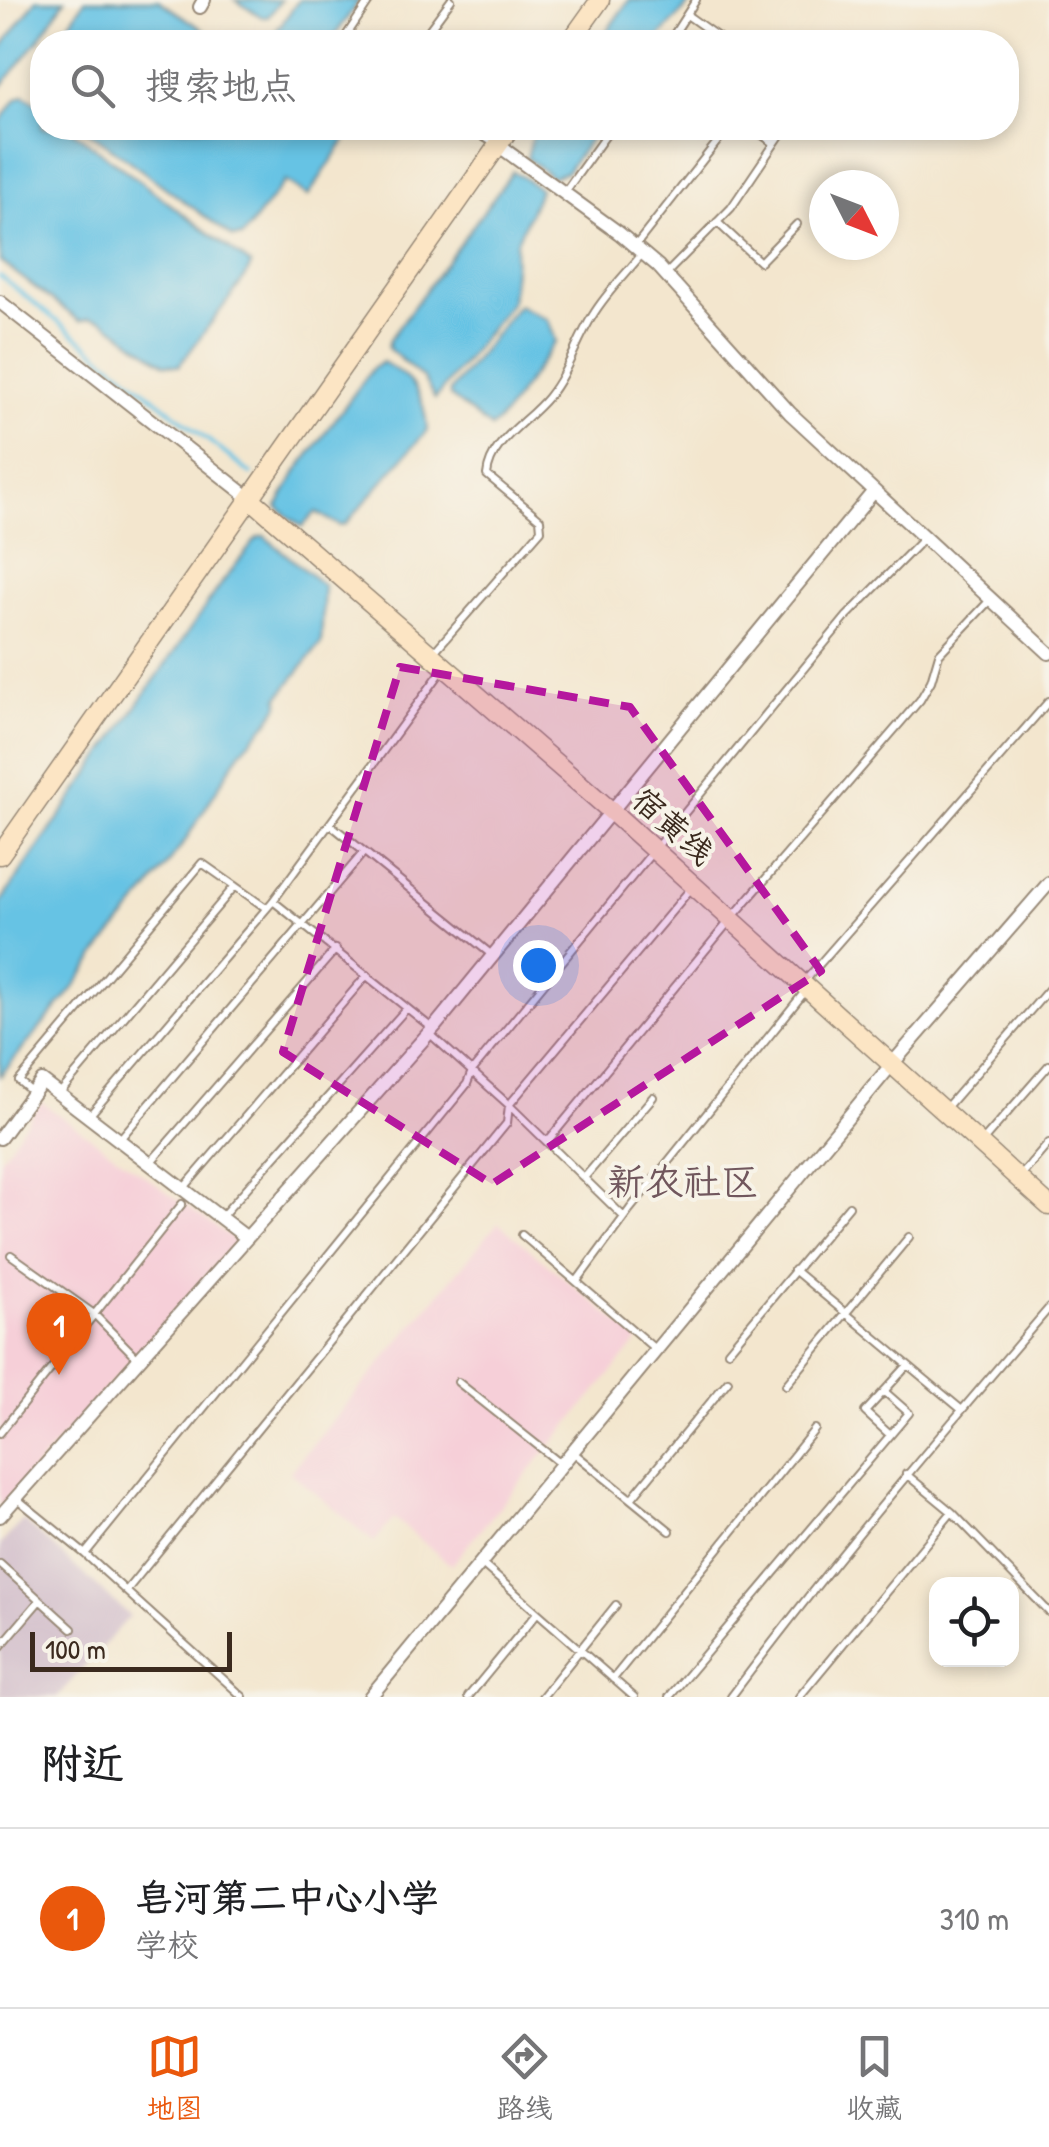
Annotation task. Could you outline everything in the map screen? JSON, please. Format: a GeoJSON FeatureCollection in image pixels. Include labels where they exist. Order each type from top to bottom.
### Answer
{"type":"FeatureCollection","features":[{"type":"Feature","properties":{"kind":"main road"},"geometry":{"type":"LineString","coordinates":[[579,30],[600,0]]}},
{"type":"Feature","properties":{"kind":"main road"},"geometry":{"type":"LineString","coordinates":[[0,855],[502,140]]}},
{"type":"Feature","properties":{"kind":"main road","name":"宿黄线"},"geometry":{"type":"LineString","coordinates":[[251,499],[612,811],[1049,1206]]}},
{"type":"Feature","properties":{"kind":"street"},"geometry":{"type":"LineString","coordinates":[[498,146],[639,250],[751,373],[1049,653]]}},
{"type":"Feature","properties":{"kind":"street"},"geometry":{"type":"LineString","coordinates":[[0,302],[251,499]]}},
{"type":"Feature","properties":{"kind":"street"},"geometry":{"type":"LineString","coordinates":[[0,1516],[431,1031],[874,491]]}},
{"type":"Feature","properties":{"kind":"street"},"geometry":{"type":"LineString","coordinates":[[370,1697],[892,1064],[1049,882]]}},
{"type":"Feature","properties":{"kind":"street"},"geometry":{"type":"LineString","coordinates":[[0,1138],[42,1081],[247,1238]]}},
{"type":"Feature","properties":{"kind":"lane"},"geometry":{"type":"LineString","coordinates":[[350,30],[370,0]]}},
{"type":"Feature","properties":{"kind":"lane"},"geometry":{"type":"LineString","coordinates":[[429,30],[451,0]]}},
{"type":"Feature","properties":{"kind":"lane"},"geometry":{"type":"LineString","coordinates":[[677,30],[696,0]]}},
{"type":"Feature","properties":{"kind":"lane"},"geometry":{"type":"LineString","coordinates":[[687,15],[708,30]]}},
{"type":"Feature","properties":{"kind":"lane"},"geometry":{"type":"LineString","coordinates":[[488,140],[498,146]]}},
{"type":"Feature","properties":{"kind":"lane"},"geometry":{"type":"LineString","coordinates":[[564,193],[602,140]]}},
{"type":"Feature","properties":{"kind":"lane"},"geometry":{"type":"LineString","coordinates":[[89,1116],[273,901],[331,825],[438,661],[541,530],[540,519],[487,476],[488,464],[497,448],[548,397],[564,375],[593,314],[719,140]]}},
{"type":"Feature","properties":{"kind":"lane"},"geometry":{"type":"LineString","coordinates":[[770,140],[774,143]]}},
{"type":"Feature","properties":{"kind":"lane"},"geometry":{"type":"LineString","coordinates":[[665,275],[730,208],[776,140]]}},
{"type":"Feature","properties":{"kind":"lane"},"geometry":{"type":"LineString","coordinates":[[717,222],[760,262],[797,224]]}},
{"type":"Feature","properties":{"kind":"lane"},"geometry":{"type":"LineString","coordinates":[[85,1554],[654,849],[847,616],[924,538]]}},
{"type":"Feature","properties":{"kind":"lane"},"geometry":{"type":"LineString","coordinates":[[547,1142],[920,700],[931,682],[939,654],[991,599]]}},
{"type":"Feature","properties":{"kind":"lane"},"geometry":{"type":"LineString","coordinates":[[577,1280],[806,986],[1049,702]]}},
{"type":"Feature","properties":{"kind":"lane"},"geometry":{"type":"LineString","coordinates":[[331,825],[493,956]]}},
{"type":"Feature","properties":{"kind":"lane"},"geometry":{"type":"LineString","coordinates":[[119,1140],[364,852]]}},
{"type":"Feature","properties":{"kind":"lane"},"geometry":{"type":"LineString","coordinates":[[33,1093],[18,1081],[202,863],[266,908]]}},
{"type":"Feature","properties":{"kind":"lane"},"geometry":{"type":"LineString","coordinates":[[126,1591],[507,1123],[509,1105],[694,885]]}},
{"type":"Feature","properties":{"kind":"lane"},"geometry":{"type":"LineString","coordinates":[[59,1094],[235,886]]}},
{"type":"Feature","properties":{"kind":"lane"},"geometry":{"type":"LineString","coordinates":[[273,901],[407,1008],[624,1217]]}},
{"type":"Feature","properties":{"kind":"lane"},"geometry":{"type":"LineString","coordinates":[[150,1163],[336,949]]}},
{"type":"Feature","properties":{"kind":"lane"},"geometry":{"type":"LineString","coordinates":[[183,1189],[367,975]]}},
{"type":"Feature","properties":{"kind":"lane"},"geometry":{"type":"LineString","coordinates":[[944,1110],[1049,989]]}},
{"type":"Feature","properties":{"kind":"lane"},"geometry":{"type":"LineString","coordinates":[[220,1217],[407,1008]]}},
{"type":"Feature","properties":{"kind":"lane"},"geometry":{"type":"LineString","coordinates":[[980,1144],[1049,1064]]}},
{"type":"Feature","properties":{"kind":"lane"},"geometry":{"type":"LineString","coordinates":[[584,1178],[653,1098]]}},
{"type":"Feature","properties":{"kind":"lane"},"geometry":{"type":"LineString","coordinates":[[1018,1179],[1049,1142]]}},
{"type":"Feature","properties":{"kind":"lane"},"geometry":{"type":"LineString","coordinates":[[0,1433],[182,1204]]}},
{"type":"Feature","properties":{"kind":"lane"},"geometry":{"type":"LineString","coordinates":[[728,1351],[849,1206]]}},
{"type":"Feature","properties":{"kind":"lane"},"geometry":{"type":"LineString","coordinates":[[522,1234],[656,1350]]}},
{"type":"Feature","properties":{"kind":"lane"},"geometry":{"type":"LineString","coordinates":[[786,1385],[909,1238]]}},
{"type":"Feature","properties":{"kind":"lane"},"geometry":{"type":"LineString","coordinates":[[11,1255],[94,1314],[139,1360]]}},
{"type":"Feature","properties":{"kind":"lane"},"geometry":{"type":"LineString","coordinates":[[794,1270],[962,1410]]}},
{"type":"Feature","properties":{"kind":"lane"},"geometry":{"type":"LineString","coordinates":[[731,1697],[906,1474],[1049,1308]]}},
{"type":"Feature","properties":{"kind":"lane"},"geometry":{"type":"LineString","coordinates":[[889,1434],[864,1412],[908,1365]]}},
{"type":"Feature","properties":{"kind":"lane"},"geometry":{"type":"LineString","coordinates":[[631,1499],[728,1381]]}},
{"type":"Feature","properties":{"kind":"lane"},"geometry":{"type":"LineString","coordinates":[[458,1382],[562,1465]]}},
{"type":"Feature","properties":{"kind":"lane"},"geometry":{"type":"LineString","coordinates":[[669,1697],[909,1413],[884,1391]]}},
{"type":"Feature","properties":{"kind":"lane"},"geometry":{"type":"LineString","coordinates":[[613,1679],[815,1429]]}},
{"type":"Feature","properties":{"kind":"lane"},"geometry":{"type":"LineString","coordinates":[[573,1452],[670,1531]]}},
{"type":"Feature","properties":{"kind":"lane"},"geometry":{"type":"LineString","coordinates":[[906,1474],[952,1512],[1049,1612]]}},
{"type":"Feature","properties":{"kind":"lane"},"geometry":{"type":"LineString","coordinates":[[16,1498],[85,1554],[243,1697]]}},
{"type":"Feature","properties":{"kind":"lane"},"geometry":{"type":"LineString","coordinates":[[799,1697],[952,1512]]}},
{"type":"Feature","properties":{"kind":"lane"},"geometry":{"type":"LineString","coordinates":[[481,1563],[634,1697]]}},
{"type":"Feature","properties":{"kind":"lane"},"geometry":{"type":"LineString","coordinates":[[0,1564],[72,1629]]}},
{"type":"Feature","properties":{"kind":"lane"},"geometry":{"type":"LineString","coordinates":[[0,1647],[40,1600]]}},
{"type":"Feature","properties":{"kind":"lane"},"geometry":{"type":"LineString","coordinates":[[542,1697],[616,1605]]}},
{"type":"Feature","properties":{"kind":"lane"},"geometry":{"type":"LineString","coordinates":[[468,1697],[538,1613]]}},
{"type":"Feature","properties":{"kind":"highlighted area"},"geometry":{"type":"Polygon","coordinates":[[[400,667],[630,707],[821,971],[492,1184],[283,1052],[400,667]]]}},
{"type":"Feature","properties":{"kind":"shaded area"},"geometry":{"type":"Polygon","coordinates":[[[41,1102],[237,1242],[0,1507],[0,1159],[41,1102]]]}},
{"type":"Feature","properties":{"kind":"shaded area"},"geometry":{"type":"Polygon","coordinates":[[[498,1223],[639,1340],[451,1565],[394,1518],[374,1542],[290,1472],[498,1223]]]}},
{"type":"Feature","properties":{"kind":"shaded area"},"geometry":{"type":"Polygon","coordinates":[[[23,1520],[130,1616],[57,1697],[0,1697],[0,1545],[23,1520]]]}},
{"type":"Feature","properties":{"kind":"water"},"geometry":{"type":"Polygon","coordinates":[[[36,0],[65,0],[45,30],[30,30],[30,50],[0,88],[0,50],[36,0]]]}},
{"type":"Feature","properties":{"kind":"water"},"geometry":{"type":"Polygon","coordinates":[[[85,0],[158,0],[204,30],[65,30],[85,0]]]}},
{"type":"Feature","properties":{"kind":"water"},"geometry":{"type":"Polygon","coordinates":[[[235,0],[281,0],[268,17],[262,17],[235,0]]]}},
{"type":"Feature","properties":{"kind":"water"},"geometry":{"type":"Polygon","coordinates":[[[299,0],[360,0],[339,30],[277,30],[299,0]]]}},
{"type":"Feature","properties":{"kind":"water"},"geometry":{"type":"Polygon","coordinates":[[[629,0],[693,0],[666,30],[608,30],[629,0]]]}},
{"type":"Feature","properties":{"kind":"water"},"geometry":{"type":"Polygon","coordinates":[[[24,95],[30,99],[30,140],[85,140],[251,265],[179,366],[165,364],[102,320],[80,321],[0,261],[0,122],[16,99],[24,95]]]}},
{"type":"Feature","properties":{"kind":"water"},"geometry":{"type":"Polygon","coordinates":[[[100,140],[345,140],[308,196],[285,181],[242,237],[233,237],[100,140]]]}},
{"type":"Feature","properties":{"kind":"water"},"geometry":{"type":"Polygon","coordinates":[[[531,140],[589,140],[566,172],[552,177],[527,158],[531,140]]]}},
{"type":"Feature","properties":{"kind":"water"},"geometry":{"type":"Polygon","coordinates":[[[513,171],[540,189],[516,243],[511,302],[435,399],[423,378],[388,348],[390,339],[513,171]]]}},
{"type":"Feature","properties":{"kind":"water"},"geometry":{"type":"Polygon","coordinates":[[[518,305],[548,320],[556,341],[491,428],[450,396],[450,391],[518,305]]]}},
{"type":"Feature","properties":{"kind":"water"},"geometry":{"type":"Polygon","coordinates":[[[383,362],[402,374],[415,389],[427,430],[346,524],[340,526],[316,512],[302,527],[277,507],[298,470],[373,368],[383,362]]]}},
{"type":"Feature","properties":{"kind":"water"},"geometry":{"type":"Polygon","coordinates":[[[264,536],[324,586],[321,643],[279,697],[270,720],[240,752],[185,841],[148,891],[0,1076],[0,903],[224,580],[257,538],[264,536]]]}},
{"type":"Feature","properties":{"kind":"waterway"},"geometry":{"type":"LineString","coordinates":[[0,276],[251,474]]}},
{"type":"Feature","properties":{"kind":"place","name":"皂河第二中心小学"},"geometry":{"type":"Point","coordinates":[59,1375]}},
{"type":"Feature","properties":{"kind":"district","name":"新农社区"},"geometry":{"type":"Point","coordinates":[683,1182]}}]}
